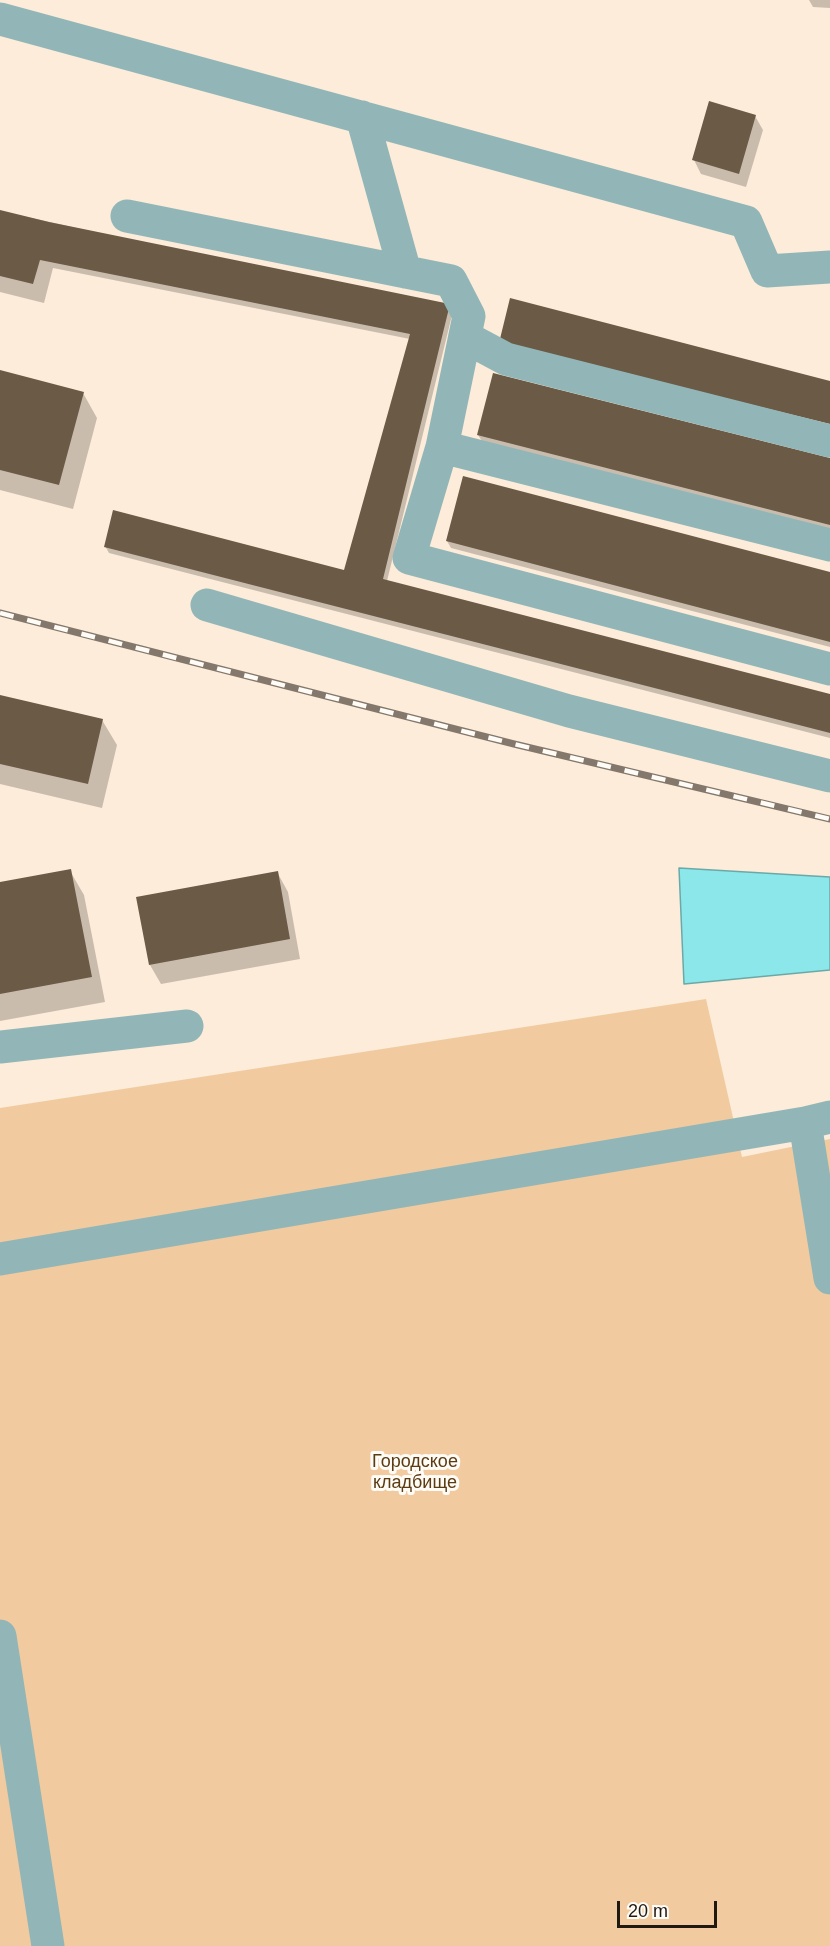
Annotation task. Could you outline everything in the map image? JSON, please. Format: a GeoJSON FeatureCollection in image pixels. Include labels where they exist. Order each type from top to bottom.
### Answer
{"type":"FeatureCollection","features":[{"type":"Feature","properties":{"kind":"street"},"geometry":{"type":"LineString","coordinates":[[0,19],[746,222],[768,271],[830,267]]}},
{"type":"Feature","properties":{"kind":"street"},"geometry":{"type":"LineString","coordinates":[[362,117],[405,272]]}},
{"type":"Feature","properties":{"kind":"street"},"geometry":{"type":"LineString","coordinates":[[127,216],[451,281],[469,316],[442,447],[409,558],[830,669]]}},
{"type":"Feature","properties":{"kind":"street"},"geometry":{"type":"LineString","coordinates":[[465,336],[506,359],[830,441]]}},
{"type":"Feature","properties":{"kind":"street"},"geometry":{"type":"LineString","coordinates":[[442,447],[830,545]]}},
{"type":"Feature","properties":{"kind":"street"},"geometry":{"type":"LineString","coordinates":[[207,605],[569,711],[830,776]]}},
{"type":"Feature","properties":{"kind":"street"},"geometry":{"type":"LineString","coordinates":[[0,1047],[187,1026]]}},
{"type":"Feature","properties":{"kind":"street"},"geometry":{"type":"LineString","coordinates":[[0,1259],[817,1120],[830,1278]]}},
{"type":"Feature","properties":{"kind":"street"},"geometry":{"type":"LineString","coordinates":[[0,1636],[48,1946]]}},
{"type":"Feature","properties":{"kind":"green space","name":"Городское кладбище"},"geometry":{"type":"Polygon","coordinates":[[[706,999],[742,1157],[830,1139],[830,1946],[0,1946],[0,1108],[706,999]]]}},
{"type":"Feature","properties":{"kind":"water"},"geometry":{"type":"Polygon","coordinates":[[[679,868],[830,877],[830,970],[684,984],[679,868]]]}},
{"type":"Feature","properties":{"kind":"building"},"geometry":{"type":"Polygon","coordinates":[[[709,101],[756,115],[739,174],[692,160],[709,101]]]}},
{"type":"Feature","properties":{"kind":"building"},"geometry":{"type":"Polygon","coordinates":[[[0,210],[450,304],[383,579],[830,694],[830,733],[104,547],[113,510],[344,570],[410,334],[40,260],[33,284],[0,276],[0,210]]]}},
{"type":"Feature","properties":{"kind":"building"},"geometry":{"type":"Polygon","coordinates":[[[510,298],[830,381],[830,424],[499,343],[510,298]]]}},
{"type":"Feature","properties":{"kind":"building"},"geometry":{"type":"Polygon","coordinates":[[[0,370],[84,392],[59,485],[0,470],[0,370]]]}},
{"type":"Feature","properties":{"kind":"building"},"geometry":{"type":"Polygon","coordinates":[[[493,373],[830,458],[830,525],[477,435],[493,373]]]}},
{"type":"Feature","properties":{"kind":"building"},"geometry":{"type":"Polygon","coordinates":[[[463,476],[830,572],[830,642],[446,541],[463,476]]]}},
{"type":"Feature","properties":{"kind":"building"},"geometry":{"type":"Polygon","coordinates":[[[0,695],[103,719],[88,784],[0,764],[0,695]]]}},
{"type":"Feature","properties":{"kind":"building"},"geometry":{"type":"Polygon","coordinates":[[[71,869],[92,977],[0,994],[0,882],[71,869]]]}},
{"type":"Feature","properties":{"kind":"building"},"geometry":{"type":"Polygon","coordinates":[[[278,871],[290,939],[149,965],[136,897],[278,871]]]}},
{"type":"Feature","properties":{"kind":"railway"},"geometry":{"type":"LineString","coordinates":[[0,613],[514,744],[830,819]]}}]}
